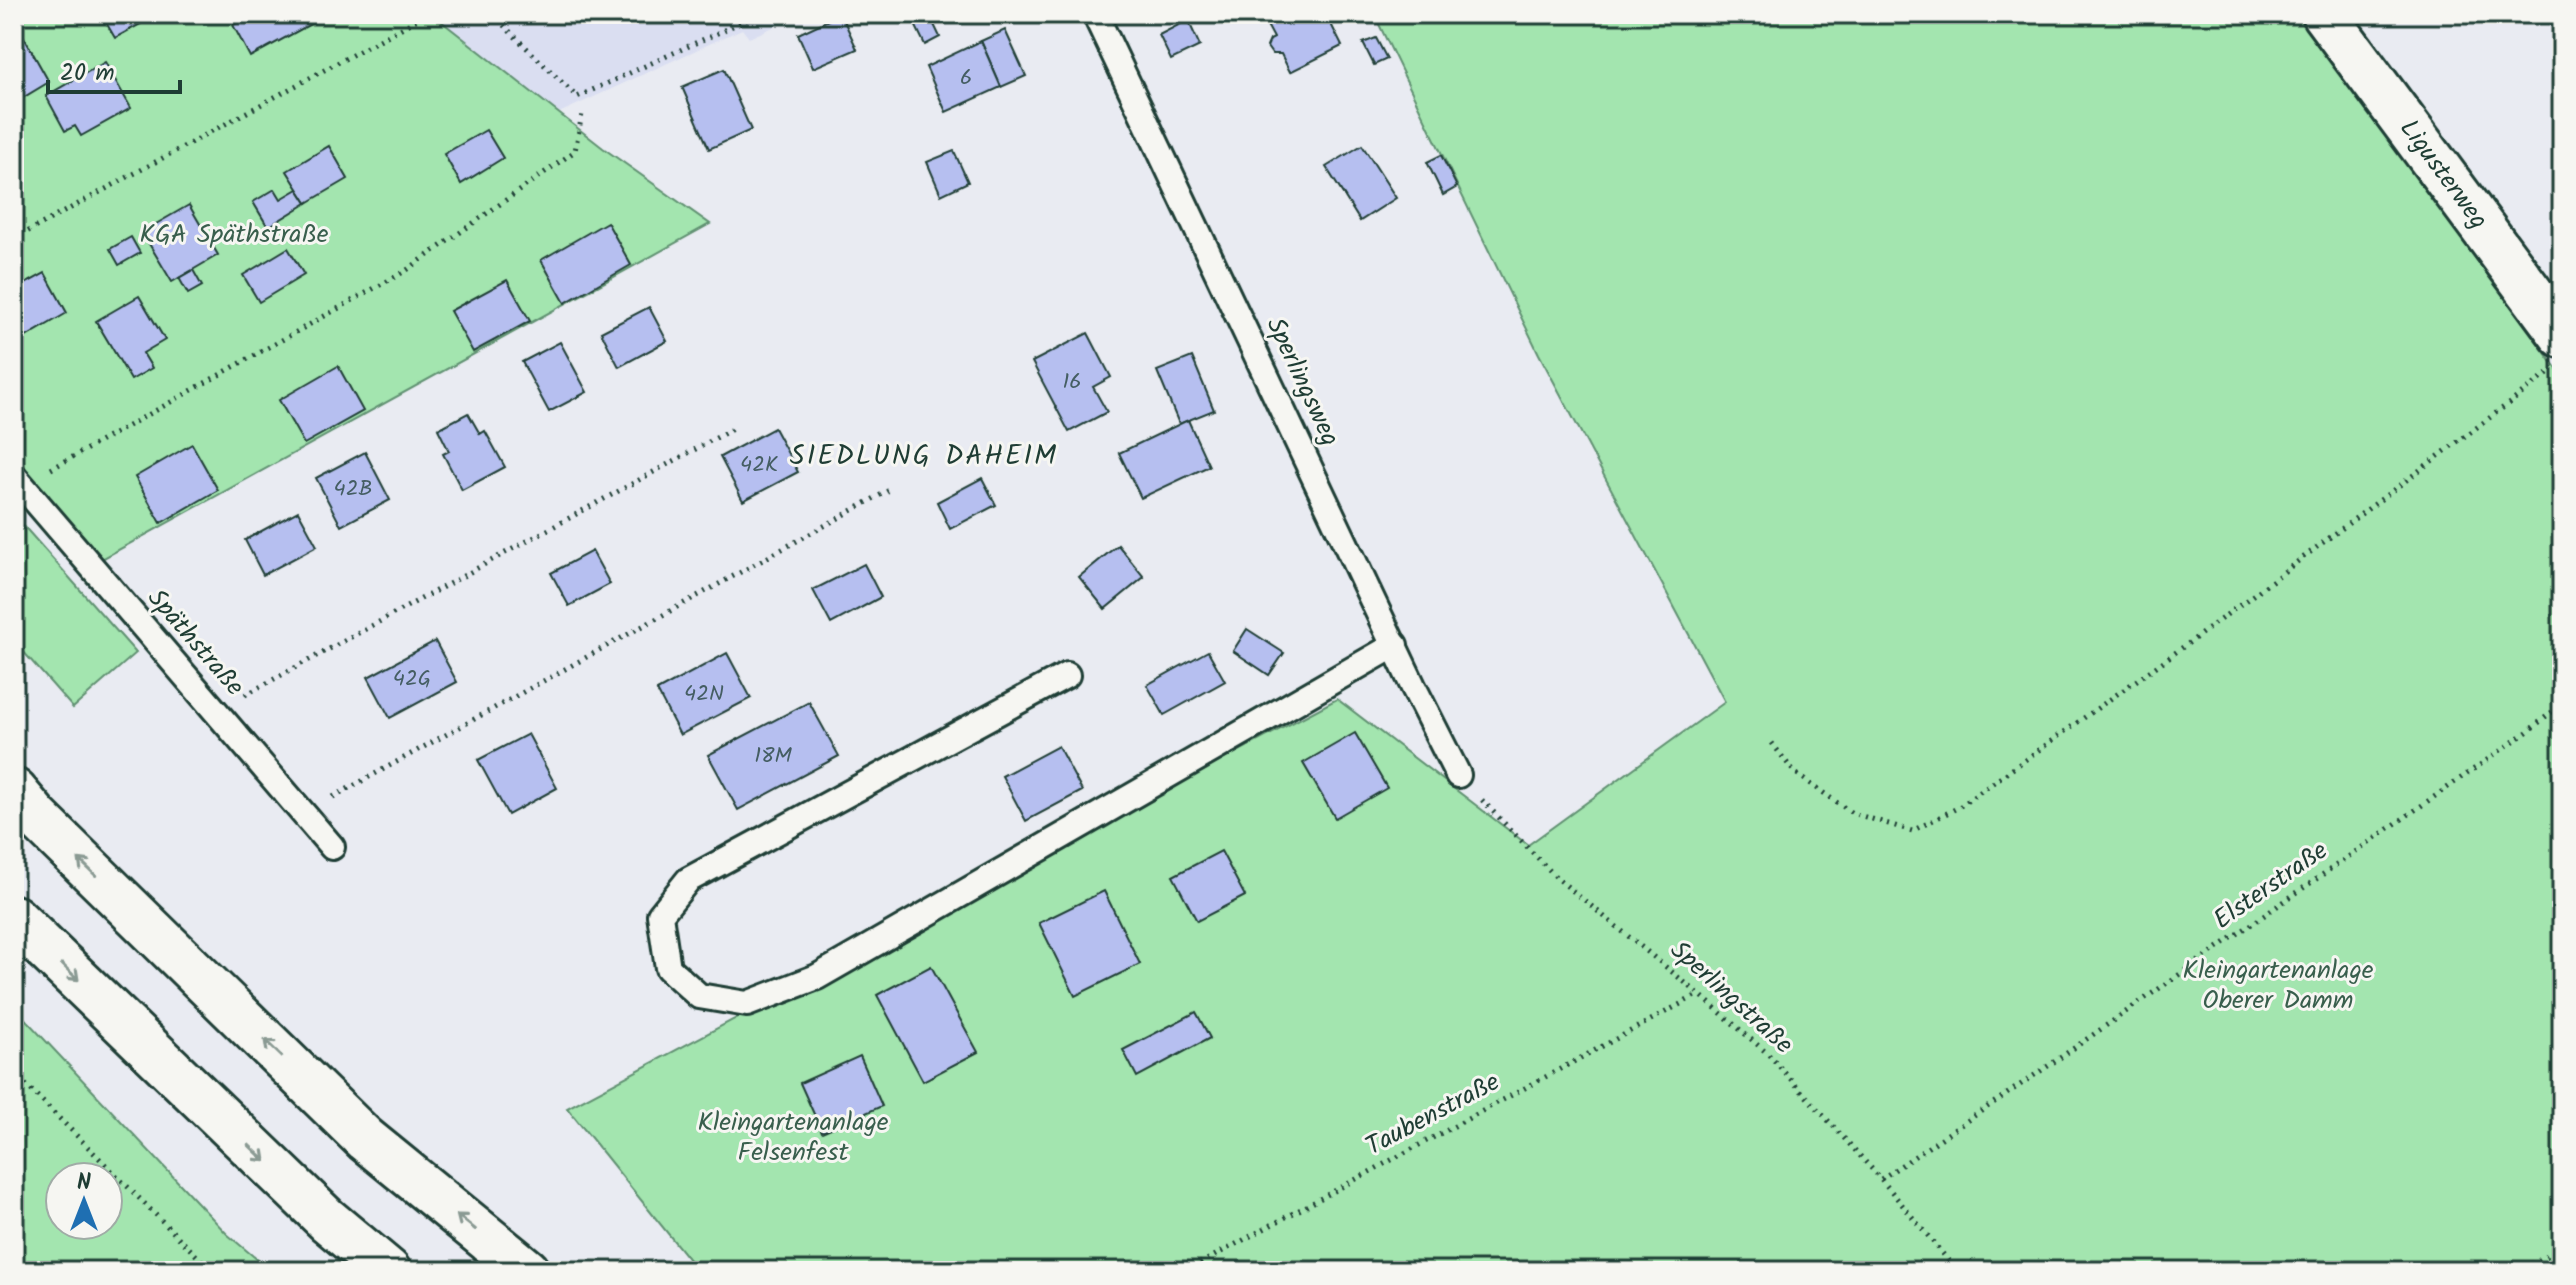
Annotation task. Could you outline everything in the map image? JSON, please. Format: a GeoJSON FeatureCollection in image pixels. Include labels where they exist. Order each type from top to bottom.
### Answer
{"type":"FeatureCollection","features":[{"type":"Feature","properties":{"kind":"main road","name":"Ligusterweg"},"geometry":{"type":"LineString","coordinates":[[2324,14],[2556,354]]}},
{"type":"Feature","properties":{"kind":"main road"},"geometry":{"type":"LineString","coordinates":[[14,791],[36,817],[365,1139],[527,1271]]}},
{"type":"Feature","properties":{"kind":"main road"},"geometry":{"type":"LineString","coordinates":[[14,918],[327,1220],[388,1271]]}},
{"type":"Feature","properties":{"kind":"lane","name":"Sperlingsweg"},"geometry":{"type":"LineString","coordinates":[[1095,14],[1458,775]]}},
{"type":"Feature","properties":{"kind":"lane","name":"Späthstraße"},"geometry":{"type":"LineString","coordinates":[[18,481],[332,847]]}},
{"type":"Feature","properties":{"kind":"lane"},"geometry":{"type":"LineString","coordinates":[[1067,675],[688,880],[660,915],[668,968],[699,996],[747,1004],[817,977],[1395,645]]}},
{"type":"Feature","properties":{"kind":"path"},"geometry":{"type":"LineString","coordinates":[[492,14],[577,97],[759,14]]}},
{"type":"Feature","properties":{"kind":"path"},"geometry":{"type":"LineString","coordinates":[[14,239],[418,19]]}},
{"type":"Feature","properties":{"kind":"path"},"geometry":{"type":"LineString","coordinates":[[18,481],[407,270],[575,151],[582,114]]}},
{"type":"Feature","properties":{"kind":"path"},"geometry":{"type":"LineString","coordinates":[[1772,743],[1794,772],[1852,813],[1912,831],[1959,807],[2205,630],[2556,354]]}},
{"type":"Feature","properties":{"kind":"path"},"geometry":{"type":"LineString","coordinates":[[216,710],[736,427]]}},
{"type":"Feature","properties":{"kind":"path"},"geometry":{"type":"LineString","coordinates":[[305,815],[355,783],[893,488]]}},
{"type":"Feature","properties":{"kind":"path","name":"Elsterstraße"},"geometry":{"type":"LineString","coordinates":[[1881,1179],[2064,1055],[2527,732],[2562,704]]}},
{"type":"Feature","properties":{"kind":"path","name":"Sperlingstraße"},"geometry":{"type":"LineString","coordinates":[[1458,775],[1557,878],[1768,1054],[1881,1179],[1957,1271]]}},
{"type":"Feature","properties":{"kind":"path","name":"Taubenstraße"},"geometry":{"type":"LineString","coordinates":[[1186,1271],[1699,994]]}},
{"type":"Feature","properties":{"kind":"path"},"geometry":{"type":"LineString","coordinates":[[14,1073],[212,1271]]}},
{"type":"Feature","properties":{"kind":"path"},"geometry":{"type":"LineString","coordinates":[[2517,1271],[2562,1249]]}},
{"type":"Feature","properties":{"kind":"shaded area"},"geometry":{"type":"Polygon","coordinates":[[[432,14],[802,14],[749,38],[742,29],[559,113],[432,14]]]}},
{"type":"Feature","properties":{"kind":"green space","name":"KGA Späthstraße"},"geometry":{"type":"Polygon","coordinates":[[[14,14],[432,14],[603,148],[710,224],[102,559],[14,458],[14,14]]]}},
{"type":"Feature","properties":{"kind":"green space"},"geometry":{"type":"Polygon","coordinates":[[[1374,14],[2296,14],[2562,376],[2562,1271],[698,1271],[567,1108],[1337,699],[1528,845],[1725,702],[1539,354],[1374,14]]]}},
{"type":"Feature","properties":{"kind":"green space"},"geometry":{"type":"Polygon","coordinates":[[[14,515],[136,653],[73,708],[14,641],[14,515]]]}},
{"type":"Feature","properties":{"kind":"green space"},"geometry":{"type":"Polygon","coordinates":[[[14,1007],[227,1234],[271,1271],[20,1271],[14,1265],[14,1007]]]}},
{"type":"Feature","properties":{"kind":"building"},"geometry":{"type":"Polygon","coordinates":[[[101,14],[156,14],[157,15],[115,38],[101,14]]]}},
{"type":"Feature","properties":{"kind":"building"},"geometry":{"type":"Polygon","coordinates":[[[253,14],[315,14],[318,20],[250,57],[233,25],[253,14]]]}},
{"type":"Feature","properties":{"kind":"building"},"geometry":{"type":"Polygon","coordinates":[[[841,14],[857,49],[813,68],[798,34],[841,14]]]}},
{"type":"Feature","properties":{"kind":"building"},"geometry":{"type":"Polygon","coordinates":[[[910,14],[929,14],[940,37],[925,45],[910,14]]]}},
{"type":"Feature","properties":{"kind":"building"},"geometry":{"type":"Polygon","coordinates":[[[1261,14],[1326,14],[1342,46],[1290,72],[1281,54],[1272,54],[1267,47],[1274,38],[1261,14]]]}},
{"type":"Feature","properties":{"kind":"building"},"geometry":{"type":"Polygon","coordinates":[[[1188,20],[1200,46],[1171,60],[1159,35],[1188,20]]]}},
{"type":"Feature","properties":{"kind":"building"},"geometry":{"type":"Polygon","coordinates":[[[1005,30],[1026,76],[1001,87],[981,41],[1005,30]]]}},
{"type":"Feature","properties":{"kind":"building"},"geometry":{"type":"Polygon","coordinates":[[[21,32],[49,82],[19,100],[14,91],[14,36],[21,32]]]}},
{"type":"Feature","properties":{"kind":"building"},"geometry":{"type":"Polygon","coordinates":[[[1376,38],[1387,59],[1374,65],[1363,43],[1376,38]]]}},
{"type":"Feature","properties":{"kind":"building"},"geometry":{"type":"Polygon","coordinates":[[[981,41],[1001,87],[946,112],[926,67],[981,41]]]}},
{"type":"Feature","properties":{"kind":"building"},"geometry":{"type":"Polygon","coordinates":[[[105,62],[131,108],[81,136],[75,126],[65,131],[46,96],[105,62]]]}},
{"type":"Feature","properties":{"kind":"building"},"geometry":{"type":"Polygon","coordinates":[[[724,69],[751,130],[709,149],[682,87],[724,69]]]}},
{"type":"Feature","properties":{"kind":"building"},"geometry":{"type":"Polygon","coordinates":[[[486,130],[503,158],[461,184],[444,154],[486,130]]]}},
{"type":"Feature","properties":{"kind":"building"},"geometry":{"type":"Polygon","coordinates":[[[1362,145],[1396,198],[1360,221],[1326,167],[1362,145]]]}},
{"type":"Feature","properties":{"kind":"building"},"geometry":{"type":"Polygon","coordinates":[[[329,146],[348,179],[307,203],[287,171],[329,146]]]}},
{"type":"Feature","properties":{"kind":"building"},"geometry":{"type":"Polygon","coordinates":[[[954,151],[968,182],[941,195],[927,162],[954,151]]]}},
{"type":"Feature","properties":{"kind":"building"},"geometry":{"type":"Polygon","coordinates":[[[1441,155],[1457,187],[1443,195],[1427,162],[1441,155]]]}},
{"type":"Feature","properties":{"kind":"building"},"geometry":{"type":"Polygon","coordinates":[[[275,189],[281,199],[298,189],[307,203],[268,227],[253,202],[275,189]]]}},
{"type":"Feature","properties":{"kind":"building"},"geometry":{"type":"Polygon","coordinates":[[[189,205],[218,255],[172,282],[142,232],[189,205]]]}},
{"type":"Feature","properties":{"kind":"building"},"geometry":{"type":"Polygon","coordinates":[[[607,222],[631,265],[565,303],[541,260],[607,222]]]}},
{"type":"Feature","properties":{"kind":"building"},"geometry":{"type":"Polygon","coordinates":[[[131,237],[140,253],[119,265],[110,249],[131,237]]]}},
{"type":"Feature","properties":{"kind":"building"},"geometry":{"type":"Polygon","coordinates":[[[288,248],[304,275],[259,302],[243,275],[288,248]]]}},
{"type":"Feature","properties":{"kind":"building"},"geometry":{"type":"Polygon","coordinates":[[[193,270],[202,286],[188,294],[179,278],[193,270]]]}},
{"type":"Feature","properties":{"kind":"building"},"geometry":{"type":"Polygon","coordinates":[[[45,273],[67,313],[24,338],[14,320],[14,290],[45,273]]]}},
{"type":"Feature","properties":{"kind":"building"},"geometry":{"type":"Polygon","coordinates":[[[507,280],[530,321],[473,352],[450,311],[507,280]]]}},
{"type":"Feature","properties":{"kind":"building"},"geometry":{"type":"Polygon","coordinates":[[[139,296],[165,340],[143,353],[152,368],[131,380],[96,321],[139,296]]]}},
{"type":"Feature","properties":{"kind":"building"},"geometry":{"type":"Polygon","coordinates":[[[649,307],[667,341],[619,367],[601,332],[649,307]]]}},
{"type":"Feature","properties":{"kind":"building"},"geometry":{"type":"Polygon","coordinates":[[[1088,333],[1111,377],[1093,387],[1107,412],[1069,432],[1032,362],[1088,333]]]}},
{"type":"Feature","properties":{"kind":"building"},"geometry":{"type":"Polygon","coordinates":[[[560,342],[587,392],[549,412],[522,362],[560,342]]]}},
{"type":"Feature","properties":{"kind":"building"},"geometry":{"type":"Polygon","coordinates":[[[1192,357],[1214,410],[1179,424],[1157,371],[1192,357]]]}},
{"type":"Feature","properties":{"kind":"building"},"geometry":{"type":"Polygon","coordinates":[[[338,366],[363,411],[304,444],[279,400],[338,366]]]}},
{"type":"Feature","properties":{"kind":"building"},"geometry":{"type":"Polygon","coordinates":[[[468,413],[480,434],[485,431],[505,467],[462,490],[443,454],[449,451],[438,429],[468,413]]]}},
{"type":"Feature","properties":{"kind":"building"},"geometry":{"type":"Polygon","coordinates":[[[1188,420],[1209,466],[1141,498],[1119,453],[1188,420]]]}},
{"type":"Feature","properties":{"kind":"building"},"geometry":{"type":"Polygon","coordinates":[[[774,428],[798,472],[743,501],[720,457],[774,428]]]}},
{"type":"Feature","properties":{"kind":"building"},"geometry":{"type":"Polygon","coordinates":[[[192,444],[218,490],[161,523],[135,477],[192,444]]]}},
{"type":"Feature","properties":{"kind":"building"},"geometry":{"type":"Polygon","coordinates":[[[365,452],[390,500],[341,526],[316,478],[365,452]]]}},
{"type":"Feature","properties":{"kind":"building"},"geometry":{"type":"Polygon","coordinates":[[[982,478],[996,505],[950,529],[937,502],[982,478]]]}},
{"type":"Feature","properties":{"kind":"building"},"geometry":{"type":"Polygon","coordinates":[[[298,511],[317,546],[263,575],[245,540],[298,511]]]}},
{"type":"Feature","properties":{"kind":"building"},"geometry":{"type":"Polygon","coordinates":[[[1118,545],[1144,577],[1105,609],[1079,577],[1118,545]]]}},
{"type":"Feature","properties":{"kind":"building"},"geometry":{"type":"Polygon","coordinates":[[[592,551],[610,584],[569,606],[551,573],[592,551]]]}},
{"type":"Feature","properties":{"kind":"building"},"geometry":{"type":"Polygon","coordinates":[[[864,564],[881,597],[831,624],[813,590],[864,564]]]}},
{"type":"Feature","properties":{"kind":"building"},"geometry":{"type":"Polygon","coordinates":[[[1247,629],[1284,653],[1269,675],[1233,651],[1247,629]]]}},
{"type":"Feature","properties":{"kind":"building"},"geometry":{"type":"Polygon","coordinates":[[[435,641],[457,682],[390,718],[368,677],[435,641]]]}},
{"type":"Feature","properties":{"kind":"building"},"geometry":{"type":"Polygon","coordinates":[[[1208,651],[1225,681],[1164,715],[1147,685],[1208,651]]]}},
{"type":"Feature","properties":{"kind":"building"},"geometry":{"type":"Polygon","coordinates":[[[727,653],[751,698],[680,735],[657,691],[727,653]]]}},
{"type":"Feature","properties":{"kind":"building"},"geometry":{"type":"Polygon","coordinates":[[[809,702],[839,756],[738,810],[708,755],[809,702]]]}},
{"type":"Feature","properties":{"kind":"building"},"geometry":{"type":"Polygon","coordinates":[[[1355,733],[1387,788],[1335,818],[1303,763],[1355,733]]]}},
{"type":"Feature","properties":{"kind":"building"},"geometry":{"type":"Polygon","coordinates":[[[528,734],[557,788],[508,815],[478,760],[528,734]]]}},
{"type":"Feature","properties":{"kind":"building"},"geometry":{"type":"Polygon","coordinates":[[[1058,746],[1082,791],[1026,821],[1002,776],[1058,746]]]}},
{"type":"Feature","properties":{"kind":"building"},"geometry":{"type":"Polygon","coordinates":[[[1221,851],[1245,896],[1197,921],[1173,876],[1221,851]]]}},
{"type":"Feature","properties":{"kind":"building"},"geometry":{"type":"Polygon","coordinates":[[[1104,891],[1140,964],[1075,996],[1039,923],[1104,891]]]}},
{"type":"Feature","properties":{"kind":"building"},"geometry":{"type":"Polygon","coordinates":[[[931,966],[978,1052],[923,1081],[877,995],[931,966]]]}},
{"type":"Feature","properties":{"kind":"building"},"geometry":{"type":"Polygon","coordinates":[[[1196,1012],[1210,1038],[1137,1077],[1123,1050],[1196,1012]]]}},
{"type":"Feature","properties":{"kind":"building"},"geometry":{"type":"Polygon","coordinates":[[[860,1056],[882,1106],[822,1132],[800,1083],[860,1056]]]}},
{"type":"Feature","properties":{"kind":"district","name":"SIEDLUNG DAHEIM"},"geometry":{"type":"Point","coordinates":[924,456]}},
{"type":"Feature","properties":{"kind":"park label","name":"Kleingartenanlage Oberer Damm"},"geometry":{"type":"Point","coordinates":[2278,986]}},
{"type":"Feature","properties":{"kind":"park label","name":"Kleingartenanlage Felsenfest"},"geometry":{"type":"Point","coordinates":[793,1138]}}]}
